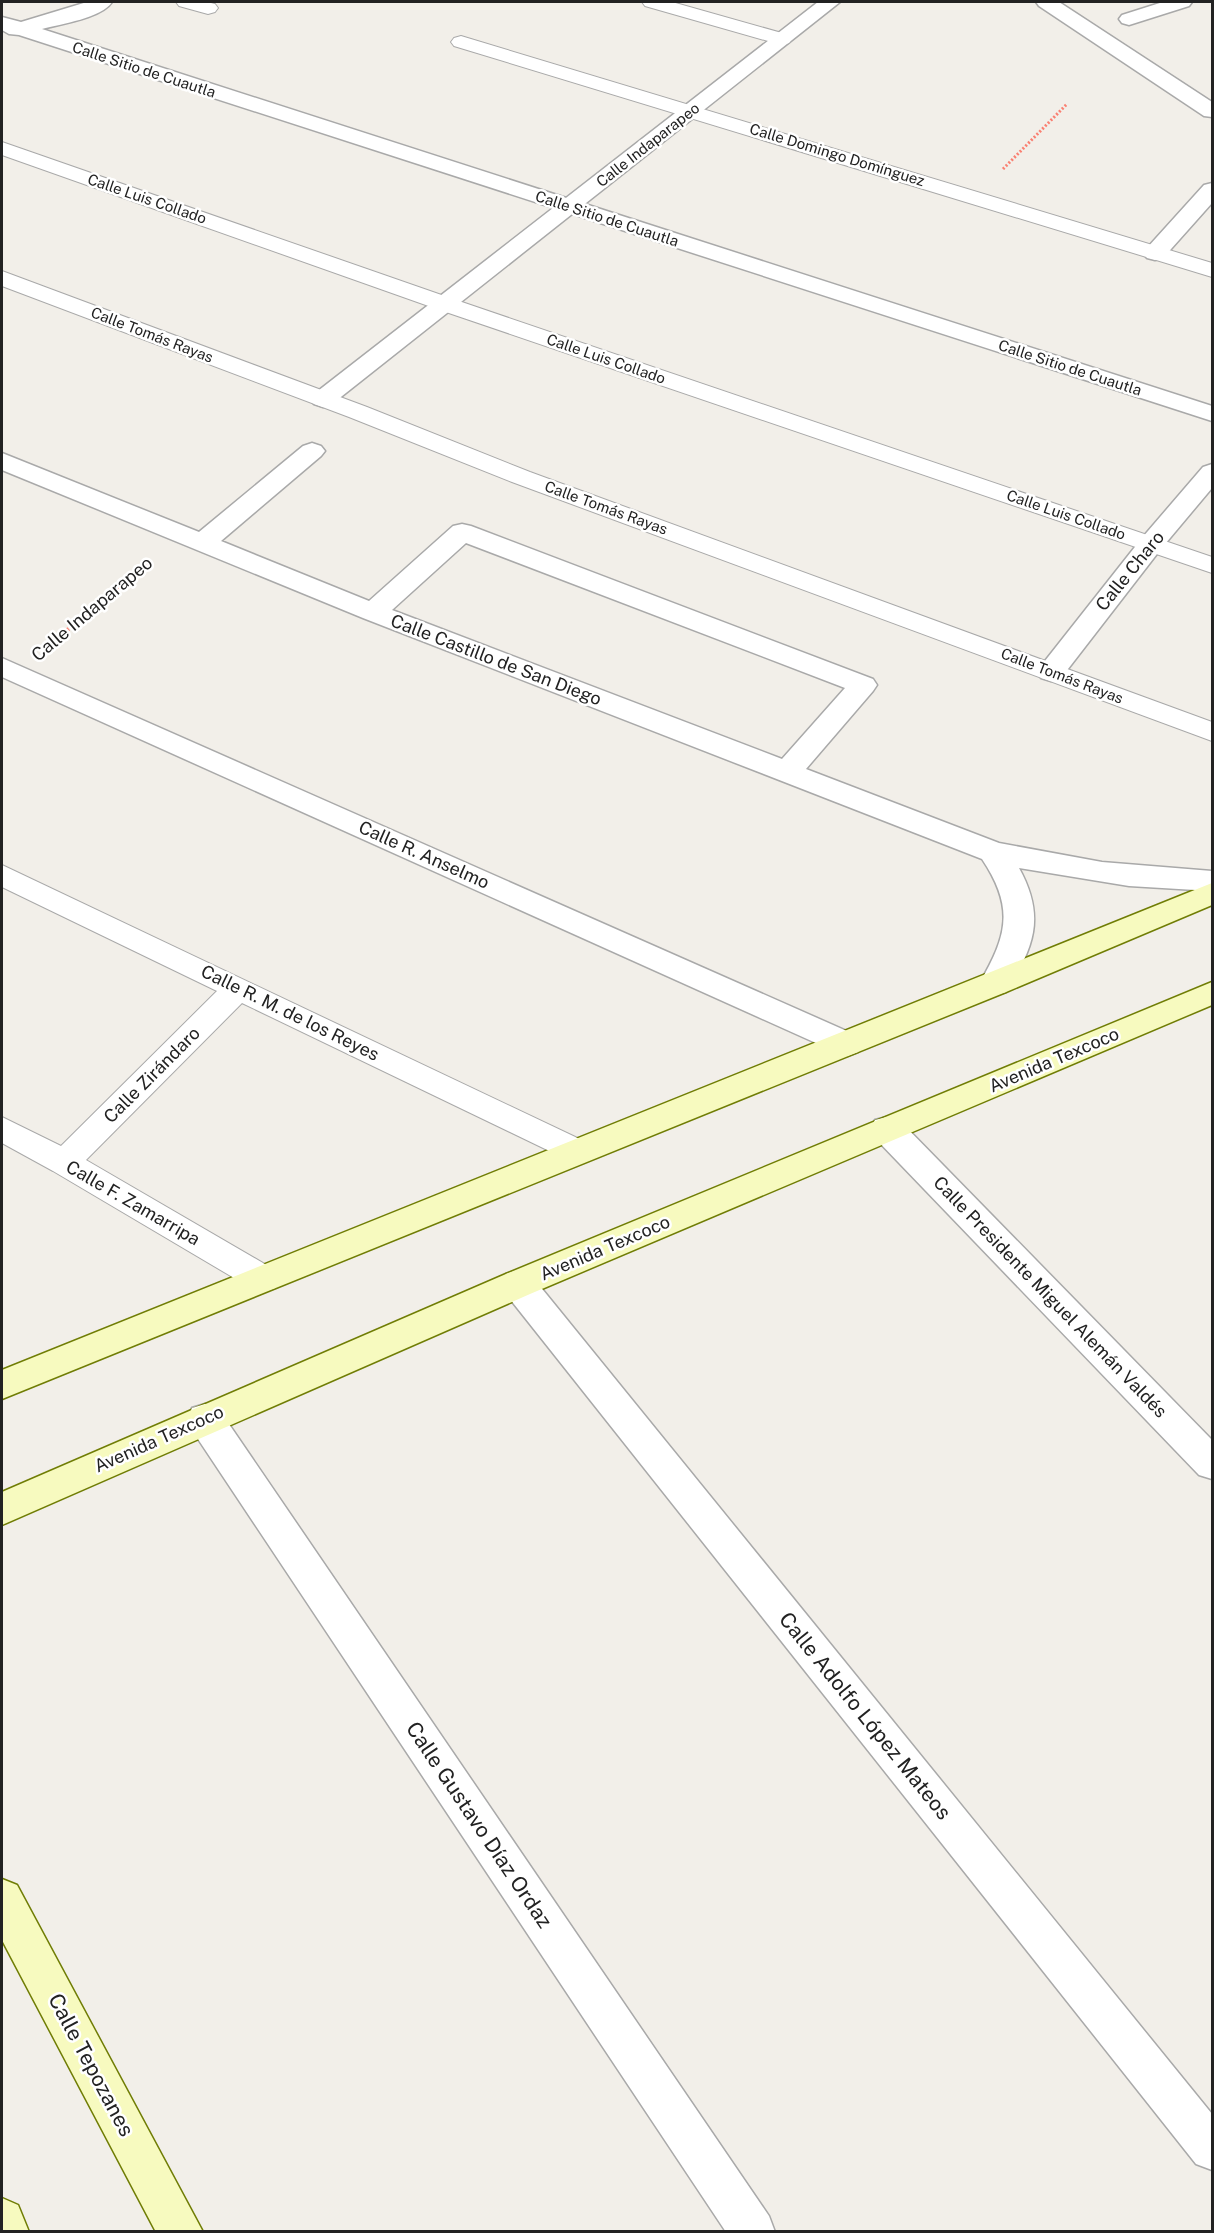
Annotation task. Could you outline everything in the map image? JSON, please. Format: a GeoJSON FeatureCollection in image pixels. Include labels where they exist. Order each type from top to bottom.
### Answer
{"type":"FeatureCollection","features":[{"type":"Feature","properties":{"kind":"main road"},"geometry":{"type":"LineString","coordinates":[[2,1385],[995,984],[1212,893]]}},
{"type":"Feature","properties":{"kind":"main road","name":"Avenida Texcoco"},"geometry":{"type":"LineString","coordinates":[[2,1509],[518,1284],[1212,993]]}},
{"type":"Feature","properties":{"kind":"main road","name":"Calle Tepozanes"},"geometry":{"type":"LineString","coordinates":[[2,1899],[181,2232]]}},
{"type":"Feature","properties":{"kind":"main road"},"geometry":{"type":"LineString","coordinates":[[2,2221],[7,2232]]}},
{"type":"Feature","properties":{"kind":"street"},"geometry":{"type":"LineString","coordinates":[[7,30],[87,10],[102,2]]}},
{"type":"Feature","properties":{"kind":"street","name":"Calle Indaparapeo"},"geometry":{"type":"LineString","coordinates":[[323,399],[830,2]]}},
{"type":"Feature","properties":{"kind":"street"},"geometry":{"type":"LineString","coordinates":[[1046,2],[1212,111]]}},
{"type":"Feature","properties":{"kind":"street"},"geometry":{"type":"LineString","coordinates":[[1129,18],[1182,2]]}},
{"type":"Feature","properties":{"kind":"street","name":"Calle Sitio de Cuautla"},"geometry":{"type":"LineString","coordinates":[[7,30],[1212,414]]}},
{"type":"Feature","properties":{"kind":"street"},"geometry":{"type":"LineString","coordinates":[[1155,253],[1212,190]]}},
{"type":"Feature","properties":{"kind":"street"},"geometry":{"type":"LineString","coordinates":[[192,538],[312,451]]}},
{"type":"Feature","properties":{"kind":"street","name":"Calle Castillo de San Diego"},"geometry":{"type":"LineString","coordinates":[[2,461],[373,612],[993,852],[1055,866],[1118,875],[1212,881]]}},
{"type":"Feature","properties":{"kind":"street","name":"Calle Charo"},"geometry":{"type":"LineString","coordinates":[[1051,672],[1151,544],[1212,472]]}},
{"type":"Feature","properties":{"kind":"street"},"geometry":{"type":"LineString","coordinates":[[373,612],[462,532],[863,685],[786,773]]}},
{"type":"Feature","properties":{"kind":"street","name":"Calle R. Anselmo"},"geometry":{"type":"LineString","coordinates":[[8,670],[847,1044]]}},
{"type":"Feature","properties":{"kind":"street"},"geometry":{"type":"LineString","coordinates":[[993,852],[1008,871],[1016,892],[1020,913],[1019,938],[1010,962],[995,984]]}},
{"type":"Feature","properties":{"kind":"street","name":"Calle Presidente Miguel Alemán Valdés"},"geometry":{"type":"LineString","coordinates":[[887,1129],[1212,1464]]}},
{"type":"Feature","properties":{"kind":"street","name":"Calle Adolfo López Mateos"},"geometry":{"type":"LineString","coordinates":[[518,1284],[1212,2148]]}},
{"type":"Feature","properties":{"kind":"street","name":"Calle Gustavo Díaz Ordaz"},"geometry":{"type":"LineString","coordinates":[[205,1419],[753,2232]]}},
{"type":"Feature","properties":{"kind":"lane"},"geometry":{"type":"LineString","coordinates":[[186,2],[208,8]]}},
{"type":"Feature","properties":{"kind":"lane"},"geometry":{"type":"LineString","coordinates":[[652,2],[782,39]]}},
{"type":"Feature","properties":{"kind":"lane","name":"Calle Domingo Domínguez"},"geometry":{"type":"LineString","coordinates":[[461,42],[1212,270]]}},
{"type":"Feature","properties":{"kind":"lane","name":"Calle Luis Collado"},"geometry":{"type":"LineString","coordinates":[[2,148],[445,304],[1212,565]]}},
{"type":"Feature","properties":{"kind":"lane","name":"Calle Tomás Rayas"},"geometry":{"type":"LineString","coordinates":[[2,279],[323,399],[521,477],[1212,732]]}},
{"type":"Feature","properties":{"kind":"lane","name":"Calle R. M. de los Reyes"},"geometry":{"type":"LineString","coordinates":[[2,875],[579,1152]]}},
{"type":"Feature","properties":{"kind":"lane","name":"Calle Zirándaro"},"geometry":{"type":"LineString","coordinates":[[64,1162],[239,988]]}},
{"type":"Feature","properties":{"kind":"lane","name":"Calle F. Zamarripa"},"geometry":{"type":"LineString","coordinates":[[2,1129],[64,1162],[264,1279]]}},
{"type":"Feature","properties":{"kind":"path"},"geometry":{"type":"LineString","coordinates":[[976,198],[1067,104]]}},
{"type":"Feature","properties":{"kind":"path","name":"Calle Indaparapeo"},"geometry":{"type":"LineString","coordinates":[[8,670],[192,538]]}}]}
